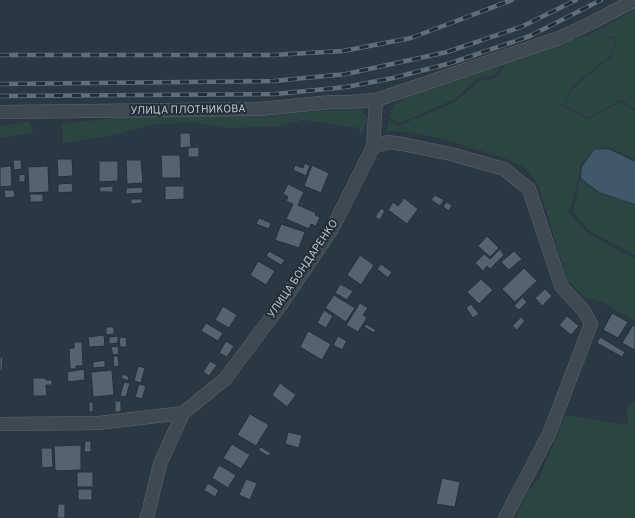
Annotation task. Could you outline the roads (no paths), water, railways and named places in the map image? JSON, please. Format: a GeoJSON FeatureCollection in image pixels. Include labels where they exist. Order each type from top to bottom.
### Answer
{"type":"FeatureCollection","features":[{"type":"Feature","properties":{"kind":"street","name":"УЛИЦА ПЛОТНИКОВА"},"geometry":{"type":"LineString","coordinates":[[0,112],[259,109],[331,102],[376,100],[559,38],[635,0]]}},
{"type":"Feature","properties":{"kind":"street","name":"УЛИЦА БОНДАРЕНКО"},"geometry":{"type":"LineString","coordinates":[[146,518],[160,464],[184,413],[225,379],[282,303],[332,229],[373,147],[376,100]]}},
{"type":"Feature","properties":{"kind":"street"},"geometry":{"type":"LineString","coordinates":[[373,147],[388,142],[402,144],[450,154],[504,168],[528,189],[561,286],[584,311],[591,324],[549,434],[505,518]]}},
{"type":"Feature","properties":{"kind":"street"},"geometry":{"type":"LineString","coordinates":[[0,424],[98,423],[184,413]]}},
{"type":"Feature","properties":{"kind":"water"},"geometry":{"type":"Polygon","coordinates":[[[608,149],[635,162],[635,204],[599,192],[581,178],[582,167],[594,150],[608,149]]]}},
{"type":"Feature","properties":{"kind":"railway"},"geometry":{"type":"LineString","coordinates":[[0,55],[273,55],[343,51],[411,38],[512,0]]}},
{"type":"Feature","properties":{"kind":"railway"},"geometry":{"type":"LineString","coordinates":[[0,84],[274,81],[346,74],[447,52],[521,27],[576,0]]}},
{"type":"Feature","properties":{"kind":"railway"},"geometry":{"type":"LineString","coordinates":[[0,96],[276,94],[346,87],[393,78],[451,63],[530,36],[601,0]]}}]}
